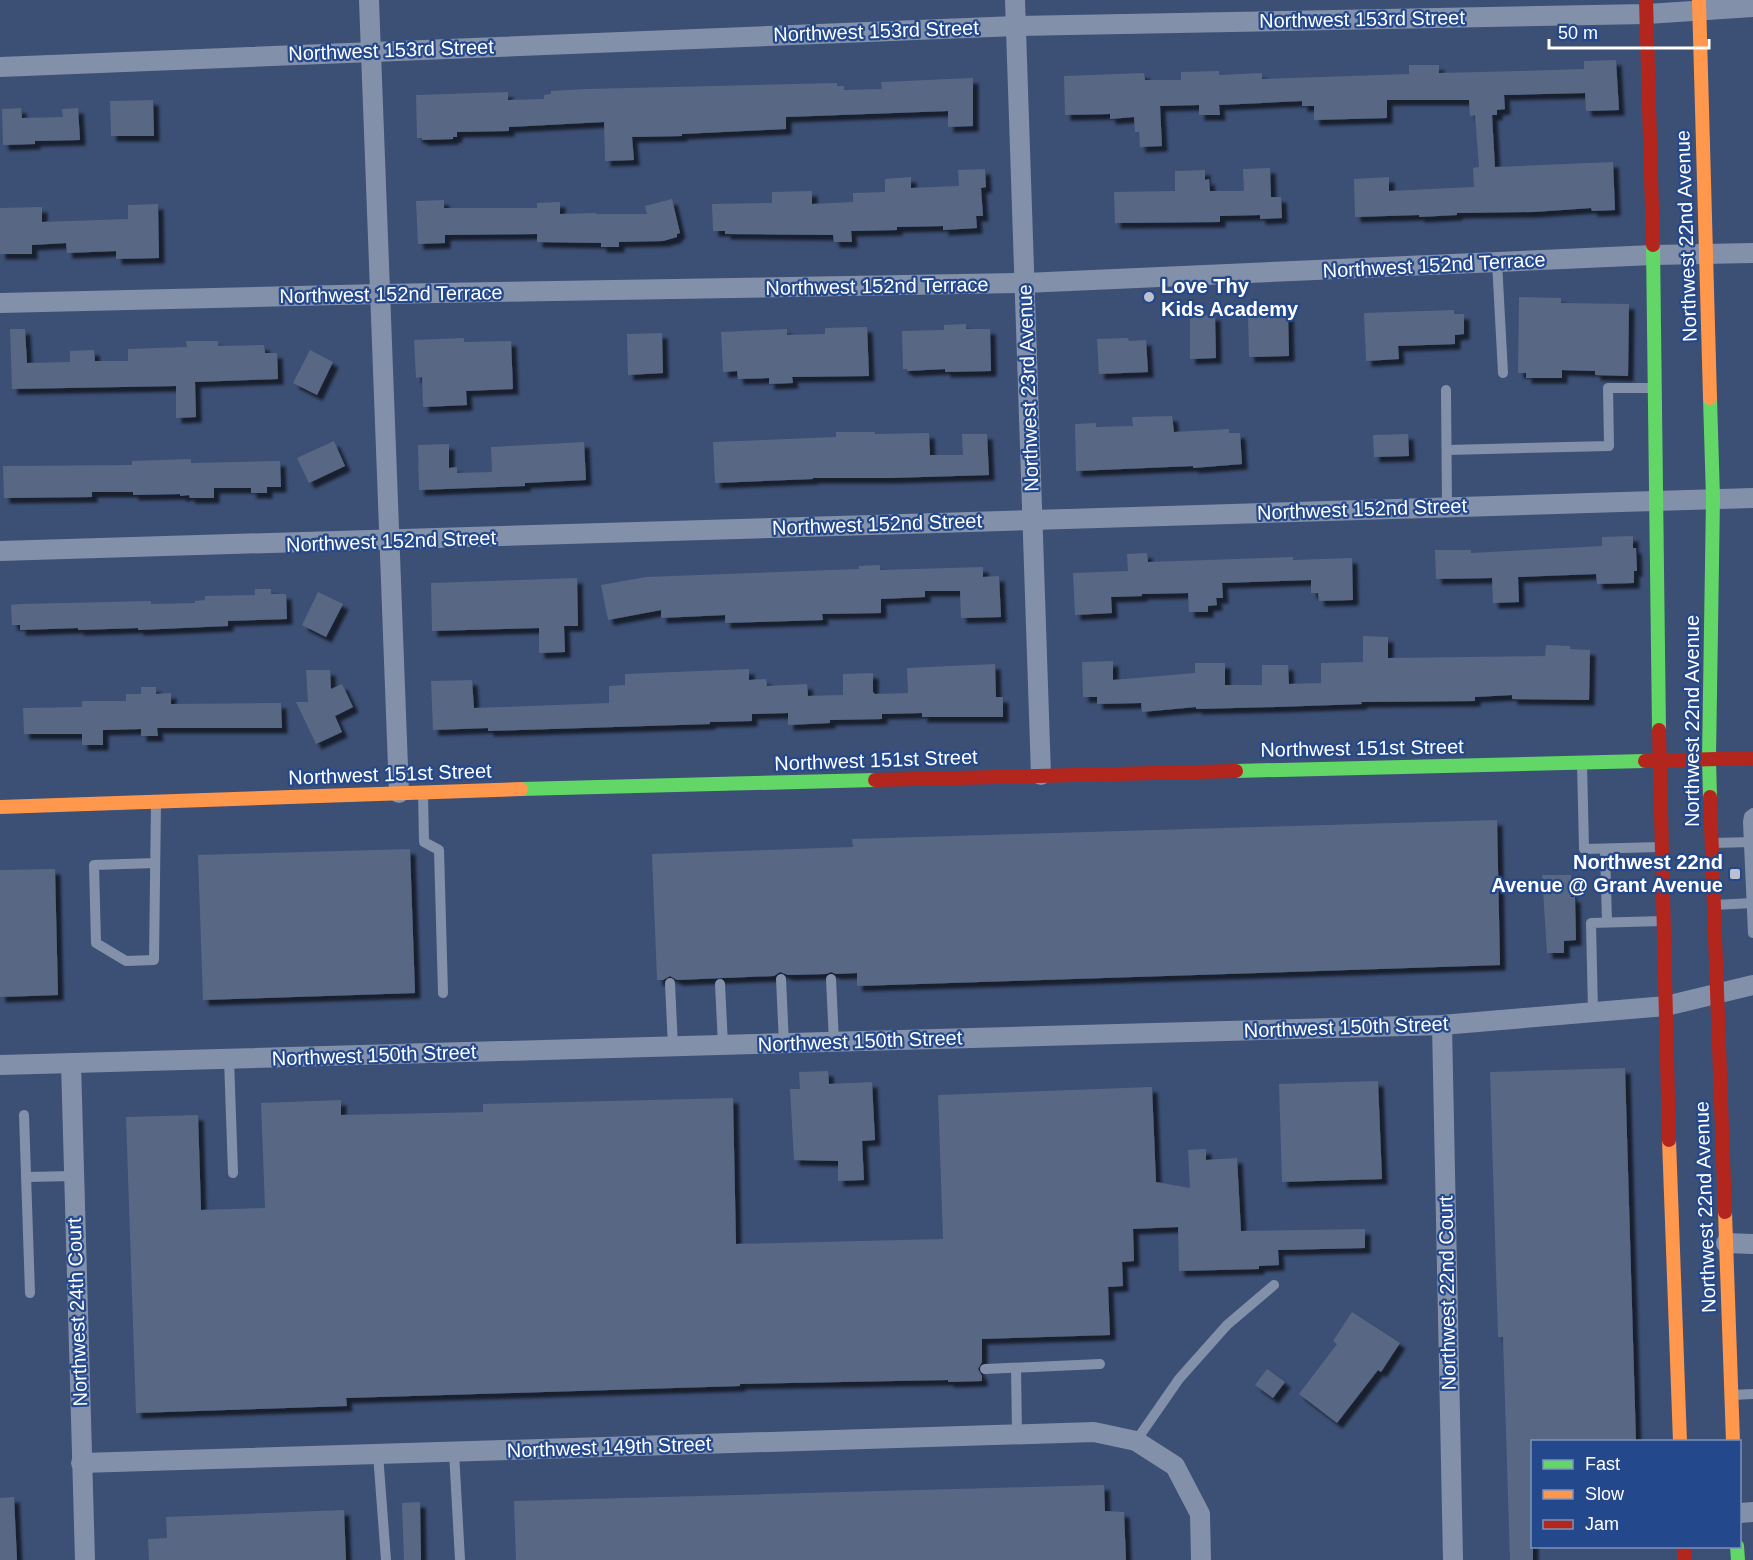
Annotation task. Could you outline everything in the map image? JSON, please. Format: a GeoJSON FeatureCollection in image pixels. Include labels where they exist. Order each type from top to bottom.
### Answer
{"type":"FeatureCollection","features":[{"type":"Feature","properties":{"kind":"main road","name":"Northwest 22nd Avenue"},"geometry":{"type":"LineString","coordinates":[[1700,5],[1713,498],[1709,759],[1733,1440]]}},
{"type":"Feature","properties":{"kind":"main road","name":"Northwest 22nd Avenue"},"geometry":{"type":"LineString","coordinates":[[1646,7],[1653,255],[1659,761],[1680,1440]]}},
{"type":"Feature","properties":{"kind":"main road","name":"Northwest 151st Street"},"geometry":{"type":"LineString","coordinates":[[0,807],[423,792],[1753,758]]}},
{"type":"Feature","properties":{"kind":"street"},"geometry":{"type":"LineString","coordinates":[[369,0],[399,793]]}},
{"type":"Feature","properties":{"kind":"street","name":"Northwest 23rd Avenue"},"geometry":{"type":"LineString","coordinates":[[1015,0],[1041,775]]}},
{"type":"Feature","properties":{"kind":"street","name":"Northwest 153rd Street"},"geometry":{"type":"LineString","coordinates":[[0,67],[1016,26],[1700,5],[1753,7]]}},
{"type":"Feature","properties":{"kind":"street","name":"Northwest 152nd Terrace"},"geometry":{"type":"LineString","coordinates":[[0,303],[380,294],[1025,284],[1653,255],[1753,253]]}},
{"type":"Feature","properties":{"kind":"street","name":"Northwest 152nd Street"},"geometry":{"type":"LineString","coordinates":[[0,551],[391,541],[1753,498]]}},
{"type":"Feature","properties":{"kind":"street","name":"Northwest 150th Street"},"geometry":{"type":"LineString","coordinates":[[0,1065],[1442,1025],[1665,1005],[1753,985]]}},
{"type":"Feature","properties":{"kind":"street","name":"Northwest 22nd Court"},"geometry":{"type":"LineString","coordinates":[[1442,1025],[1453,1560]]}},
{"type":"Feature","properties":{"kind":"street","name":"Northwest 24th Court"},"geometry":{"type":"LineString","coordinates":[[71,1064],[85,1560]]}},
{"type":"Feature","properties":{"kind":"street"},"geometry":{"type":"LineString","coordinates":[[1726,1243],[1753,1244]]}},
{"type":"Feature","properties":{"kind":"street","name":"Northwest 149th Street"},"geometry":{"type":"LineString","coordinates":[[81,1463],[1094,1432],[1136,1441]]}},
{"type":"Feature","properties":{"kind":"street"},"geometry":{"type":"LineString","coordinates":[[1136,1441],[1175,1466],[1200,1514],[1201,1560]]}},
{"type":"Feature","properties":{"kind":"lane"},"geometry":{"type":"LineString","coordinates":[[1497,262],[1503,373]]}},
{"type":"Feature","properties":{"kind":"lane"},"geometry":{"type":"LineString","coordinates":[[1447,450],[1609,446],[1608,388],[1654,388]]}},
{"type":"Feature","properties":{"kind":"lane"},"geometry":{"type":"LineString","coordinates":[[1446,390],[1447,506]]}},
{"type":"Feature","properties":{"kind":"lane"},"geometry":{"type":"LineString","coordinates":[[1582,763],[1584,849],[1662,847]]}},
{"type":"Feature","properties":{"kind":"lane"},"geometry":{"type":"LineString","coordinates":[[423,792],[424,842],[439,850],[443,993]]}},
{"type":"Feature","properties":{"kind":"lane"},"geometry":{"type":"LineString","coordinates":[[155,862],[94,865],[96,943],[126,961],[154,960],[156,802]]}},
{"type":"Feature","properties":{"kind":"lane"},"geometry":{"type":"LineString","coordinates":[[1753,813],[1749,816],[1753,933]]}},
{"type":"Feature","properties":{"kind":"lane"},"geometry":{"type":"LineString","coordinates":[[1712,843],[1751,842]]}},
{"type":"Feature","properties":{"kind":"lane"},"geometry":{"type":"LineString","coordinates":[[1605,849],[1607,922]]}},
{"type":"Feature","properties":{"kind":"lane"},"geometry":{"type":"LineString","coordinates":[[1714,905],[1752,903]]}},
{"type":"Feature","properties":{"kind":"lane"},"geometry":{"type":"LineString","coordinates":[[1593,1012],[1591,923],[1663,921]]}},
{"type":"Feature","properties":{"kind":"lane"},"geometry":{"type":"LineString","coordinates":[[781,979],[784,1044]]}},
{"type":"Feature","properties":{"kind":"lane"},"geometry":{"type":"LineString","coordinates":[[831,979],[834,1042]]}},
{"type":"Feature","properties":{"kind":"lane"},"geometry":{"type":"LineString","coordinates":[[670,983],[673,1047]]}},
{"type":"Feature","properties":{"kind":"lane"},"geometry":{"type":"LineString","coordinates":[[720,984],[723,1045]]}},
{"type":"Feature","properties":{"kind":"lane"},"geometry":{"type":"LineString","coordinates":[[229,1059],[233,1173]]}},
{"type":"Feature","properties":{"kind":"lane"},"geometry":{"type":"LineString","coordinates":[[24,1115],[30,1293]]}},
{"type":"Feature","properties":{"kind":"lane"},"geometry":{"type":"LineString","coordinates":[[26,1177],[74,1176]]}},
{"type":"Feature","properties":{"kind":"lane"},"geometry":{"type":"LineString","coordinates":[[1136,1441],[1179,1379],[1227,1325],[1274,1286]]}},
{"type":"Feature","properties":{"kind":"lane"},"geometry":{"type":"LineString","coordinates":[[985,1369],[1100,1364]]}},
{"type":"Feature","properties":{"kind":"lane"},"geometry":{"type":"LineString","coordinates":[[1016,1368],[1017,1434]]}},
{"type":"Feature","properties":{"kind":"lane"},"geometry":{"type":"LineString","coordinates":[[1732,1395],[1753,1394]]}},
{"type":"Feature","properties":{"kind":"lane"},"geometry":{"type":"LineString","coordinates":[[454,1452],[460,1560]]}},
{"type":"Feature","properties":{"kind":"lane"},"geometry":{"type":"LineString","coordinates":[[378,1454],[386,1560]]}},
{"type":"Feature","properties":{"kind":"building"},"geometry":{"type":"Polygon","coordinates":[[[1616,60],[1619,110],[1586,111],[1585,93],[1504,95],[1505,109],[1497,110],[1497,115],[1492,115],[1495,167],[1613,162],[1615,210],[1592,211],[1591,208],[1534,212],[1457,213],[1457,215],[1419,217],[1419,215],[1355,217],[1354,179],[1389,177],[1389,191],[1474,187],[1473,168],[1479,167],[1475,115],[1470,116],[1469,100],[1387,100],[1387,118],[1314,120],[1314,106],[1302,106],[1302,101],[1219,105],[1220,115],[1199,115],[1199,105],[1160,106],[1162,146],[1140,147],[1139,132],[1135,132],[1134,117],[1110,119],[1110,114],[1065,115],[1064,76],[1144,73],[1145,80],[1181,80],[1181,72],[1219,71],[1219,75],[1262,73],[1262,79],[1409,74],[1409,65],[1439,65],[1439,73],[1584,69],[1584,61],[1616,60]]]}},
{"type":"Feature","properties":{"kind":"building"},"geometry":{"type":"Polygon","coordinates":[[[973,78],[973,126],[948,127],[948,111],[786,117],[786,129],[632,137],[634,160],[605,161],[604,122],[509,127],[509,131],[457,132],[457,137],[453,139],[422,140],[422,138],[417,138],[416,95],[508,92],[508,100],[544,99],[544,95],[551,94],[551,91],[587,89],[837,83],[837,86],[844,86],[844,90],[882,89],[881,82],[973,78]]]}},
{"type":"Feature","properties":{"kind":"building"},"geometry":{"type":"Polygon","coordinates":[[[153,100],[154,136],[111,136],[110,101],[153,100]]]}},
{"type":"Feature","properties":{"kind":"building"},"geometry":{"type":"Polygon","coordinates":[[[21,108],[22,118],[63,117],[62,109],[78,108],[80,140],[35,141],[35,144],[3,145],[2,109],[21,108]]]}},
{"type":"Feature","properties":{"kind":"building"},"geometry":{"type":"Polygon","coordinates":[[[1270,168],[1271,197],[1281,197],[1282,218],[1260,219],[1260,215],[1220,216],[1220,222],[1115,223],[1114,192],[1175,191],[1175,171],[1205,170],[1205,180],[1209,179],[1210,191],[1244,191],[1243,169],[1270,168]]]}},
{"type":"Feature","properties":{"kind":"building"},"geometry":{"type":"Polygon","coordinates":[[[985,169],[986,187],[981,188],[983,216],[976,216],[977,228],[943,230],[943,226],[897,227],[897,230],[851,231],[852,242],[834,242],[833,235],[725,234],[725,231],[713,231],[712,204],[772,203],[772,192],[812,191],[812,204],[853,202],[853,193],[885,192],[885,179],[911,177],[911,188],[959,186],[958,170],[985,169]]]}},
{"type":"Feature","properties":{"kind":"building"},"geometry":{"type":"Polygon","coordinates":[[[672,199],[680,233],[677,237],[663,241],[619,242],[619,247],[601,247],[601,243],[537,242],[537,234],[445,235],[445,243],[418,244],[416,201],[444,200],[444,208],[537,208],[537,203],[560,202],[560,214],[647,214],[645,206],[672,199]]]}},
{"type":"Feature","properties":{"kind":"building"},"geometry":{"type":"Polygon","coordinates":[[[158,204],[159,258],[116,259],[116,251],[67,253],[66,243],[32,245],[32,254],[0,254],[0,208],[42,207],[42,222],[128,219],[128,205],[158,204]]]}},
{"type":"Feature","properties":{"kind":"building"},"geometry":{"type":"Polygon","coordinates":[[[1519,297],[1561,298],[1561,303],[1629,304],[1628,376],[1595,375],[1595,371],[1562,370],[1562,378],[1526,378],[1526,373],[1518,373],[1519,297]]]}},
{"type":"Feature","properties":{"kind":"building"},"geometry":{"type":"Polygon","coordinates":[[[1454,310],[1454,314],[1464,314],[1464,334],[1455,335],[1455,344],[1398,346],[1399,359],[1366,361],[1364,313],[1454,310]]]}},
{"type":"Feature","properties":{"kind":"building"},"geometry":{"type":"Polygon","coordinates":[[[1288,314],[1289,356],[1249,357],[1248,316],[1288,314]]]}},
{"type":"Feature","properties":{"kind":"building"},"geometry":{"type":"Polygon","coordinates":[[[1215,315],[1216,358],[1190,359],[1190,316],[1215,315]]]}},
{"type":"Feature","properties":{"kind":"building"},"geometry":{"type":"Polygon","coordinates":[[[966,324],[966,329],[990,329],[991,371],[945,372],[945,369],[907,371],[903,369],[902,331],[944,330],[944,325],[966,324]]]}},
{"type":"Feature","properties":{"kind":"building"},"geometry":{"type":"Polygon","coordinates":[[[867,327],[869,376],[792,377],[793,383],[769,384],[769,378],[738,379],[737,371],[723,372],[721,332],[787,329],[787,335],[825,334],[825,328],[867,327]]]}},
{"type":"Feature","properties":{"kind":"building"},"geometry":{"type":"Polygon","coordinates":[[[10,329],[25,329],[27,363],[70,362],[70,351],[94,350],[95,361],[128,361],[128,349],[187,347],[186,341],[218,341],[218,346],[264,345],[265,353],[277,353],[278,379],[195,382],[196,417],[176,418],[176,386],[12,389],[10,329]]]}},
{"type":"Feature","properties":{"kind":"building"},"geometry":{"type":"Polygon","coordinates":[[[662,333],[663,373],[628,375],[627,334],[662,333]]]}},
{"type":"Feature","properties":{"kind":"building"},"geometry":{"type":"Polygon","coordinates":[[[464,338],[464,342],[511,341],[513,389],[466,391],[467,405],[423,407],[422,377],[416,378],[414,340],[464,338]]]}},
{"type":"Feature","properties":{"kind":"building"},"geometry":{"type":"Polygon","coordinates":[[[1128,338],[1129,341],[1146,340],[1148,372],[1099,374],[1097,339],[1128,338]]]}},
{"type":"Feature","properties":{"kind":"building"},"geometry":{"type":"Polygon","coordinates":[[[310,350],[333,362],[317,395],[293,383],[310,350]]]}},
{"type":"Feature","properties":{"kind":"building"},"geometry":{"type":"Polygon","coordinates":[[[1172,416],[1174,432],[1229,429],[1229,433],[1240,433],[1242,464],[1193,468],[1193,466],[1076,471],[1075,424],[1096,423],[1096,427],[1133,426],[1132,417],[1172,416]]]}},
{"type":"Feature","properties":{"kind":"building"},"geometry":{"type":"Polygon","coordinates":[[[836,432],[929,433],[930,455],[963,455],[962,434],[987,434],[989,475],[813,478],[715,483],[713,442],[836,437],[836,432]]]}},
{"type":"Feature","properties":{"kind":"building"},"geometry":{"type":"Polygon","coordinates":[[[1408,434],[1409,456],[1374,457],[1373,435],[1408,434]]]}},
{"type":"Feature","properties":{"kind":"building"},"geometry":{"type":"Polygon","coordinates":[[[334,441],[345,466],[309,483],[297,458],[334,441]]]}},
{"type":"Feature","properties":{"kind":"building"},"geometry":{"type":"Polygon","coordinates":[[[584,442],[586,480],[525,483],[525,486],[419,490],[418,445],[449,444],[449,468],[457,467],[457,473],[492,472],[491,447],[584,442]]]}},
{"type":"Feature","properties":{"kind":"building"},"geometry":{"type":"Polygon","coordinates":[[[191,459],[191,463],[280,461],[281,487],[267,487],[267,493],[251,493],[251,488],[214,488],[214,498],[190,498],[189,495],[180,496],[180,494],[133,495],[133,492],[92,492],[92,497],[4,498],[3,466],[132,465],[132,461],[191,459]]]}},
{"type":"Feature","properties":{"kind":"building"},"geometry":{"type":"Polygon","coordinates":[[[1633,536],[1637,571],[1634,571],[1634,583],[1597,584],[1596,574],[1518,577],[1519,602],[1493,603],[1492,578],[1436,579],[1435,550],[1471,550],[1471,553],[1602,546],[1602,537],[1633,536]]]}},
{"type":"Feature","properties":{"kind":"building"},"geometry":{"type":"Polygon","coordinates":[[[1147,553],[1148,562],[1293,557],[1293,560],[1352,558],[1353,600],[1319,601],[1318,593],[1311,593],[1311,580],[1222,583],[1223,598],[1216,598],[1217,605],[1208,606],[1208,612],[1189,612],[1188,593],[1142,594],[1142,596],[1111,597],[1112,613],[1075,615],[1073,573],[1128,571],[1127,554],[1147,553]]]}},
{"type":"Feature","properties":{"kind":"building"},"geometry":{"type":"Polygon","coordinates":[[[880,565],[880,570],[983,567],[983,577],[999,576],[1001,617],[961,618],[960,591],[925,591],[925,597],[881,599],[881,613],[822,614],[823,620],[725,623],[725,615],[661,618],[661,610],[608,620],[601,585],[646,577],[859,569],[859,566],[880,565]]]}},
{"type":"Feature","properties":{"kind":"building"},"geometry":{"type":"Polygon","coordinates":[[[577,578],[578,626],[564,626],[565,652],[539,653],[539,628],[432,631],[431,583],[577,578]]]}},
{"type":"Feature","properties":{"kind":"building"},"geometry":{"type":"Polygon","coordinates":[[[255,589],[271,589],[271,594],[286,594],[287,619],[228,621],[228,626],[138,630],[138,628],[78,630],[78,628],[20,630],[20,625],[12,625],[11,605],[151,601],[151,604],[195,603],[195,601],[205,600],[205,596],[255,595],[255,589]]]}},
{"type":"Feature","properties":{"kind":"building"},"geometry":{"type":"Polygon","coordinates":[[[318,592],[343,604],[326,637],[302,625],[318,592]]]}},
{"type":"Feature","properties":{"kind":"building"},"geometry":{"type":"Polygon","coordinates":[[[1363,636],[1388,637],[1388,658],[1545,656],[1546,645],[1590,650],[1589,700],[1512,699],[1512,695],[1475,697],[1475,701],[1361,702],[1362,704],[1196,709],[1196,707],[1142,712],[1141,703],[1097,704],[1097,697],[1083,697],[1082,662],[1113,661],[1113,680],[1195,673],[1195,663],[1225,663],[1225,685],[1262,685],[1262,665],[1288,665],[1289,684],[1321,683],[1321,663],[1363,662],[1363,636]]]}},
{"type":"Feature","properties":{"kind":"building"},"geometry":{"type":"Polygon","coordinates":[[[995,664],[996,697],[1003,697],[1003,717],[922,717],[922,713],[882,714],[882,719],[830,720],[830,723],[788,725],[788,713],[752,714],[752,721],[710,722],[710,724],[488,731],[488,728],[433,730],[431,681],[472,680],[474,708],[609,703],[609,686],[625,685],[625,674],[749,669],[749,680],[766,679],[767,686],[807,684],[808,696],[843,695],[843,674],[873,673],[873,692],[875,694],[908,693],[907,668],[995,664]]]}},
{"type":"Feature","properties":{"kind":"building"},"geometry":{"type":"Polygon","coordinates":[[[306,670],[330,670],[331,689],[342,684],[353,707],[335,716],[342,732],[316,744],[296,702],[308,702],[306,670]]]}},
{"type":"Feature","properties":{"kind":"building"},"geometry":{"type":"Polygon","coordinates":[[[141,687],[156,687],[156,694],[171,693],[171,704],[281,703],[282,728],[157,728],[158,736],[141,736],[141,729],[103,730],[103,745],[82,745],[82,734],[24,734],[23,708],[82,707],[82,701],[126,701],[126,694],[141,694],[141,687]]]}},
{"type":"Feature","properties":{"kind":"building"},"geometry":{"type":"Polygon","coordinates":[[[1497,820],[1500,965],[857,986],[857,973],[836,974],[831,972],[788,975],[780,972],[774,976],[677,980],[670,976],[657,980],[652,854],[853,847],[852,839],[1497,820]]]}},
{"type":"Feature","properties":{"kind":"building"},"geometry":{"type":"Polygon","coordinates":[[[410,849],[415,993],[203,1000],[198,855],[410,849]]]}},
{"type":"Feature","properties":{"kind":"building"},"geometry":{"type":"Polygon","coordinates":[[[55,869],[58,995],[0,997],[0,870],[55,869]]]}},
{"type":"Feature","properties":{"kind":"building"},"geometry":{"type":"Polygon","coordinates":[[[1542,875],[1571,875],[1571,897],[1575,897],[1576,940],[1564,941],[1564,953],[1547,953],[1542,875]]]}},
{"type":"Feature","properties":{"kind":"building"},"geometry":{"type":"Polygon","coordinates":[[[1625,1068],[1636,1440],[1531,1440],[1533,1560],[1510,1560],[1503,1337],[1498,1337],[1490,1072],[1625,1068]]]}},
{"type":"Feature","properties":{"kind":"building"},"geometry":{"type":"Polygon","coordinates":[[[828,1071],[829,1084],[872,1082],[875,1140],[862,1141],[864,1180],[838,1181],[838,1161],[794,1160],[790,1089],[800,1089],[799,1072],[828,1071]]]}},
{"type":"Feature","properties":{"kind":"building"},"geometry":{"type":"Polygon","coordinates":[[[1378,1081],[1382,1179],[1282,1182],[1279,1084],[1378,1081]]]}},
{"type":"Feature","properties":{"kind":"building"},"geometry":{"type":"Polygon","coordinates":[[[1152,1087],[1156,1182],[1190,1188],[1188,1150],[1206,1149],[1206,1160],[1237,1158],[1241,1231],[1365,1229],[1365,1248],[1278,1250],[1279,1265],[1259,1266],[1259,1269],[1179,1271],[1178,1227],[1133,1229],[1134,1261],[1122,1262],[1123,1286],[1108,1287],[1110,1335],[982,1339],[982,1362],[978,1369],[982,1381],[740,1384],[740,1386],[346,1398],[347,1406],[136,1413],[126,1117],[198,1115],[201,1210],[265,1208],[261,1103],[341,1100],[341,1115],[483,1112],[483,1104],[733,1098],[736,1244],[943,1239],[938,1095],[1152,1087]]]}},
{"type":"Feature","properties":{"kind":"building"},"geometry":{"type":"Polygon","coordinates":[[[1352,1312],[1400,1343],[1381,1372],[1378,1370],[1337,1423],[1299,1394],[1337,1344],[1333,1341],[1352,1312]]]}},
{"type":"Feature","properties":{"kind":"building"},"geometry":{"type":"Polygon","coordinates":[[[1267,1369],[1285,1382],[1273,1398],[1255,1385],[1267,1369]]]}},
{"type":"Feature","properties":{"kind":"building"},"geometry":{"type":"Polygon","coordinates":[[[1104,1485],[1105,1511],[1124,1512],[1126,1560],[516,1560],[514,1501],[1104,1485]]]}},
{"type":"Feature","properties":{"kind":"building"},"geometry":{"type":"Polygon","coordinates":[[[14,1497],[17,1560],[0,1560],[0,1498],[14,1497]]]}},
{"type":"Feature","properties":{"kind":"building"},"geometry":{"type":"Polygon","coordinates":[[[420,1502],[421,1560],[404,1560],[402,1503],[420,1502]]]}},
{"type":"Feature","properties":{"kind":"building"},"geometry":{"type":"Polygon","coordinates":[[[344,1510],[346,1560],[149,1560],[148,1539],[167,1538],[166,1517],[344,1510]]]}},
{"type":"Feature","properties":{"kind":"traffic: fast"},"geometry":{"type":"LineString","coordinates":[[1653,245],[1659,730]]}},
{"type":"Feature","properties":{"kind":"traffic: fast"},"geometry":{"type":"LineString","coordinates":[[1710,398],[1713,498],[1710,797]]}},
{"type":"Feature","properties":{"kind":"traffic: fast"},"geometry":{"type":"LineString","coordinates":[[1236,771],[1645,761]]}},
{"type":"Feature","properties":{"kind":"traffic: fast"},"geometry":{"type":"LineString","coordinates":[[521,789],[875,780]]}},
{"type":"Feature","properties":{"kind":"traffic: fast"},"geometry":{"type":"LineString","coordinates":[[1737,1548],[1738,1560]]}},
{"type":"Feature","properties":{"kind":"traffic: slow"},"geometry":{"type":"LineString","coordinates":[[1699,0],[1710,398]]}},
{"type":"Feature","properties":{"kind":"traffic: slow"},"geometry":{"type":"LineString","coordinates":[[0,807],[521,789]]}},
{"type":"Feature","properties":{"kind":"traffic: slow"},"geometry":{"type":"LineString","coordinates":[[1669,1140],[1680,1440]]}},
{"type":"Feature","properties":{"kind":"traffic: slow"},"geometry":{"type":"LineString","coordinates":[[1725,1212],[1733,1440]]}},
{"type":"Feature","properties":{"kind":"traffic: jam"},"geometry":{"type":"LineString","coordinates":[[1646,0],[1653,245]]}},
{"type":"Feature","properties":{"kind":"traffic: jam"},"geometry":{"type":"LineString","coordinates":[[1659,730],[1669,1140]]}},
{"type":"Feature","properties":{"kind":"traffic: jam"},"geometry":{"type":"LineString","coordinates":[[1645,761],[1753,758]]}},
{"type":"Feature","properties":{"kind":"traffic: jam"},"geometry":{"type":"LineString","coordinates":[[875,780],[1236,771]]}},
{"type":"Feature","properties":{"kind":"traffic: jam"},"geometry":{"type":"LineString","coordinates":[[1710,797],[1725,1212]]}},
{"type":"Feature","properties":{"kind":"traffic: jam"},"geometry":{"type":"LineString","coordinates":[[1684,1548],[1684,1560]]}},
{"type":"Feature","properties":{"kind":"place","name":"Love Thy Kids Academy"},"geometry":{"type":"Point","coordinates":[1149,297]}},
{"type":"Feature","properties":{"kind":"place","name":"Northwest 22nd Avenue @ Grant Avenue"},"geometry":{"type":"Point","coordinates":[1735,874]}}]}
